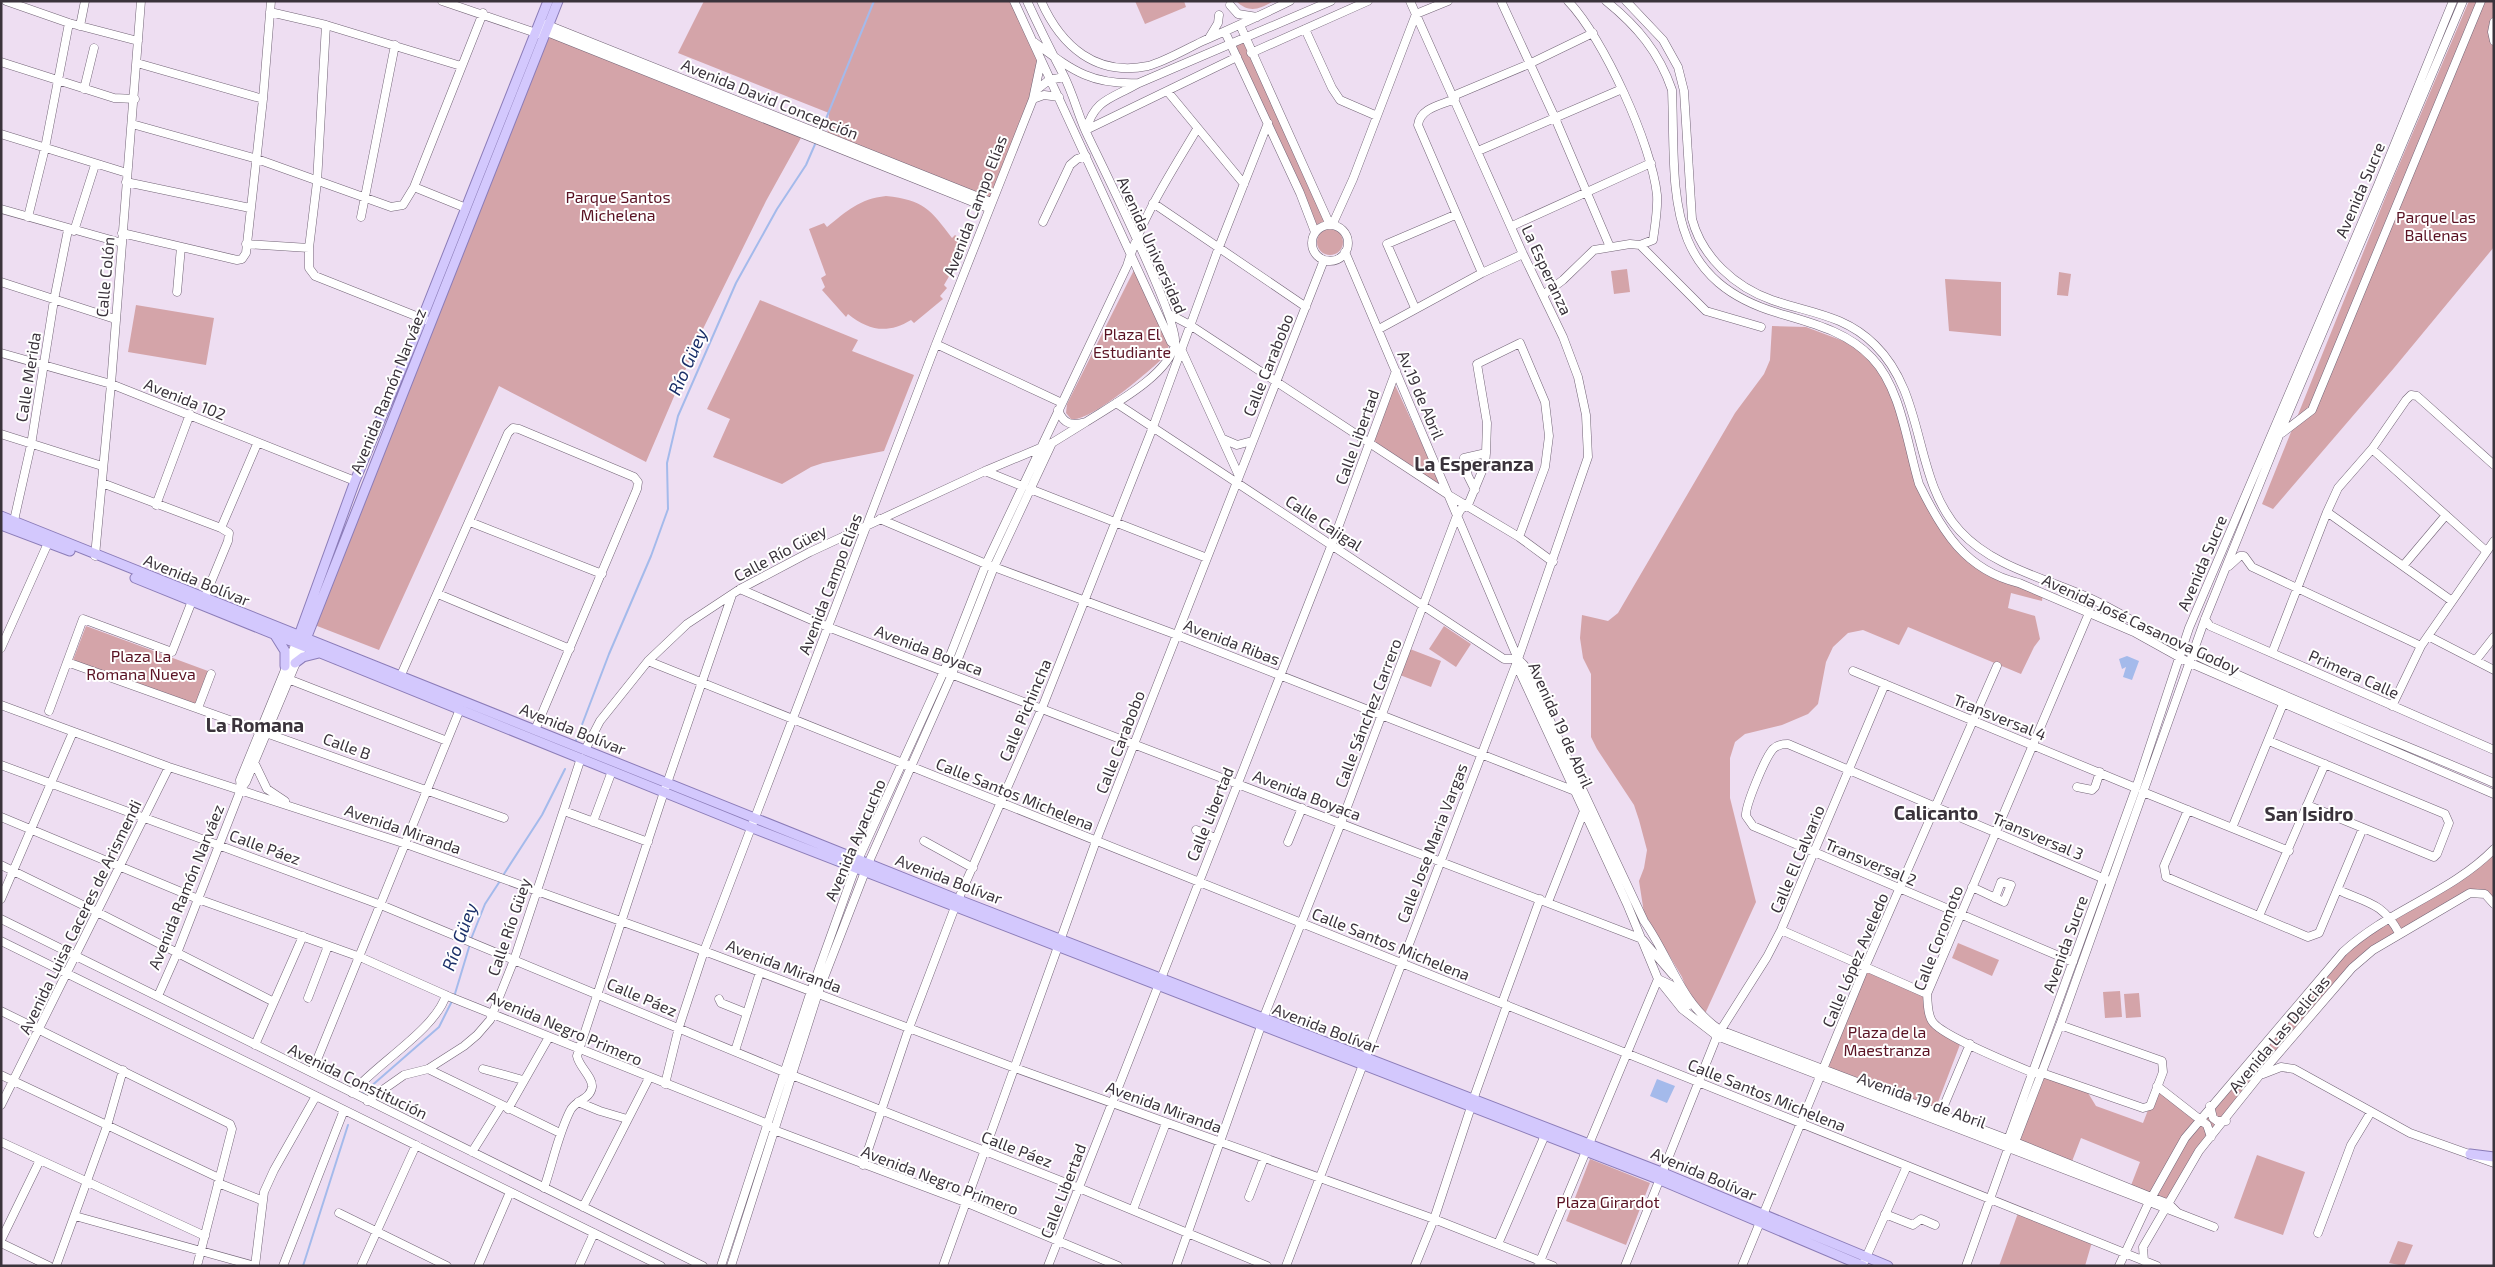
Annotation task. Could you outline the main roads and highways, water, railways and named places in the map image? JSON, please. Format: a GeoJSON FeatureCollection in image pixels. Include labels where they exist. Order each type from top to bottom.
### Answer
{"type":"FeatureCollection","features":[{"type":"Feature","properties":{"kind":"main road","name":"Avenida Ramón Narváez"},"geometry":{"type":"LineString","coordinates":[[301,641],[426,321],[466,208],[548,1]]}},
{"type":"Feature","properties":{"kind":"main road","name":"Avenida Ramón Narváez"},"geometry":{"type":"LineString","coordinates":[[310,617],[355,482],[426,321],[558,1]]}},
{"type":"Feature","properties":{"kind":"main road","name":"Avenida Bolívar"},"geometry":{"type":"LineString","coordinates":[[1,516],[13,525],[48,543],[192,601],[277,631]]}},
{"type":"Feature","properties":{"kind":"main road","name":"Avenida Bolívar"},"geometry":{"type":"LineString","coordinates":[[1,525],[13,525],[204,599],[301,641],[321,653],[460,709],[668,783],[752,823]]}},
{"type":"Feature","properties":{"kind":"main road"},"geometry":{"type":"LineString","coordinates":[[318,643],[313,632],[310,617],[277,631],[290,665],[303,657],[321,653]]}},
{"type":"Feature","properties":{"kind":"main road","name":"Avenida Bolívar"},"geometry":{"type":"LineString","coordinates":[[301,641],[318,643],[401,675],[535,730],[565,747]]}},
{"type":"Feature","properties":{"kind":"main road","name":"Avenida Bolívar"},"geometry":{"type":"LineString","coordinates":[[581,753],[612,771],[664,792],[752,823],[1660,1176],[1863,1263],[1888,1266]]}},
{"type":"Feature","properties":{"kind":"main road","name":"Avenida Bolívar"},"geometry":{"type":"LineString","coordinates":[[1472,1104],[1545,1136],[1587,1147]]}},
{"type":"Feature","properties":{"kind":"main road"},"geometry":{"type":"LineString","coordinates":[[2470,1154],[2494,1157]]}},
{"type":"Feature","properties":{"kind":"water"},"geometry":{"type":"Polygon","coordinates":[[[2127,656],[2139,661],[2132,680],[2123,677],[2126,667],[2122,669],[2119,659],[2127,656]]]}},
{"type":"Feature","properties":{"kind":"water"},"geometry":{"type":"Polygon","coordinates":[[[1657,1079],[1675,1086],[1667,1103],[1650,1096],[1657,1079]]]}},
{"type":"Feature","properties":{"kind":"waterway","name":"Río Güey"},"geometry":{"type":"LineString","coordinates":[[821,131],[874,1]]}},
{"type":"Feature","properties":{"kind":"waterway","name":"Río Güey"},"geometry":{"type":"LineString","coordinates":[[575,743],[609,654],[651,556],[668,509],[667,463],[678,416],[736,283],[777,209],[806,165],[816,142]]}},
{"type":"Feature","properties":{"kind":"waterway","name":"Río Güey"},"geometry":{"type":"LineString","coordinates":[[502,877],[542,815],[565,769]]}},
{"type":"Feature","properties":{"kind":"waterway","name":"Río Güey"},"geometry":{"type":"LineString","coordinates":[[471,939],[485,904],[500,881]]}},
{"type":"Feature","properties":{"kind":"waterway","name":"Río Güey"},"geometry":{"type":"LineString","coordinates":[[454,997],[470,944]]}},
{"type":"Feature","properties":{"kind":"waterway","name":"Río Güey"},"geometry":{"type":"LineString","coordinates":[[361,1095],[439,1027],[452,1001]]}},
{"type":"Feature","properties":{"kind":"waterway","name":"Río Güey"},"geometry":{"type":"LineString","coordinates":[[303,1266],[348,1125]]}},
{"type":"Feature","properties":{"kind":"district","name":"La Esperanza"},"geometry":{"type":"Point","coordinates":[1474,464]}},
{"type":"Feature","properties":{"kind":"district","name":"La Romana"},"geometry":{"type":"Point","coordinates":[255,725]}},
{"type":"Feature","properties":{"kind":"district","name":"Calicanto"},"geometry":{"type":"Point","coordinates":[1936,813]}},
{"type":"Feature","properties":{"kind":"district","name":"San Isidro"},"geometry":{"type":"Point","coordinates":[2309,814]}},
{"type":"Feature","properties":{"kind":"park label","name":"Parque Santos Michelena"},"geometry":{"type":"Point","coordinates":[618,206]}},
{"type":"Feature","properties":{"kind":"park label","name":"Parque Las Ballenas"},"geometry":{"type":"Point","coordinates":[2436,226]}},
{"type":"Feature","properties":{"kind":"park label","name":"Plaza El Estudiante"},"geometry":{"type":"Point","coordinates":[1132,343]}},
{"type":"Feature","properties":{"kind":"park label","name":"Plaza La Romana Nueva"},"geometry":{"type":"Point","coordinates":[141,665]}},
{"type":"Feature","properties":{"kind":"park label","name":"Plaza de la Maestranza"},"geometry":{"type":"Point","coordinates":[1887,1041]}},
{"type":"Feature","properties":{"kind":"park label","name":"Plaza Girardot"},"geometry":{"type":"Point","coordinates":[1608,1202]}}]}
